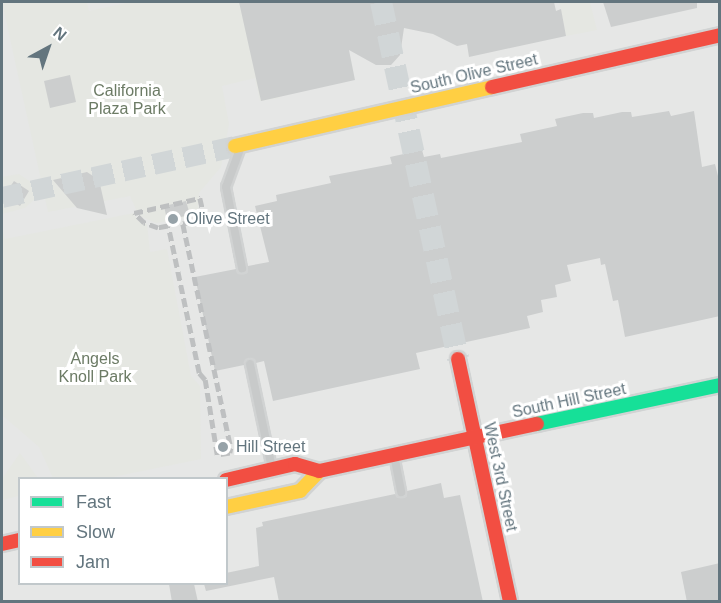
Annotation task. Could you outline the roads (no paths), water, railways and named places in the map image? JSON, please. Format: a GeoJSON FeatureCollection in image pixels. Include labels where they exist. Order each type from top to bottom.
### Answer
{"type":"FeatureCollection","features":[{"type":"Feature","properties":{"kind":"main road","name":"South Olive Street"},"geometry":{"type":"LineString","coordinates":[[238,145],[720,35]]}},
{"type":"Feature","properties":{"kind":"main road","name":"West 3rd Street"},"geometry":{"type":"LineString","coordinates":[[458,359],[510,602]]}},
{"type":"Feature","properties":{"kind":"main road","name":"South Hill Street"},"geometry":{"type":"LineString","coordinates":[[228,480],[295,464],[319,471],[720,385]]}},
{"type":"Feature","properties":{"kind":"main road"},"geometry":{"type":"LineString","coordinates":[[228,507],[300,491],[319,471]]}},
{"type":"Feature","properties":{"kind":"main road"},"geometry":{"type":"LineString","coordinates":[[2,543],[18,540]]}},
{"type":"Feature","properties":{"kind":"lane"},"geometry":{"type":"LineString","coordinates":[[238,145],[226,187],[242,268]]}},
{"type":"Feature","properties":{"kind":"lane"},"geometry":{"type":"LineString","coordinates":[[250,364],[273,470]]}},
{"type":"Feature","properties":{"kind":"lane"},"geometry":{"type":"LineString","coordinates":[[393,455],[401,492]]}},
{"type":"Feature","properties":{"kind":"tunnel"},"geometry":{"type":"LineString","coordinates":[[381,2],[458,359]]}},
{"type":"Feature","properties":{"kind":"tunnel"},"geometry":{"type":"LineString","coordinates":[[2,197],[235,146]]}},
{"type":"Feature","properties":{"kind":"railway"},"geometry":{"type":"LineString","coordinates":[[200,198],[205,219],[183,224],[231,448],[230,453],[217,455],[205,380],[199,373],[168,226],[158,228],[144,223],[134,213],[200,198]]}},
{"type":"Feature","properties":{"kind":"place","name":"Olive Street"},"geometry":{"type":"Point","coordinates":[173,219]}},
{"type":"Feature","properties":{"kind":"place","name":"Hill Street"},"geometry":{"type":"Point","coordinates":[223,447]}},
{"type":"Feature","properties":{"kind":"park label","name":"California Plaza Park"},"geometry":{"type":"Point","coordinates":[127,100]}},
{"type":"Feature","properties":{"kind":"park label","name":"Angels Knoll Park"},"geometry":{"type":"Point","coordinates":[95,368]}}]}
